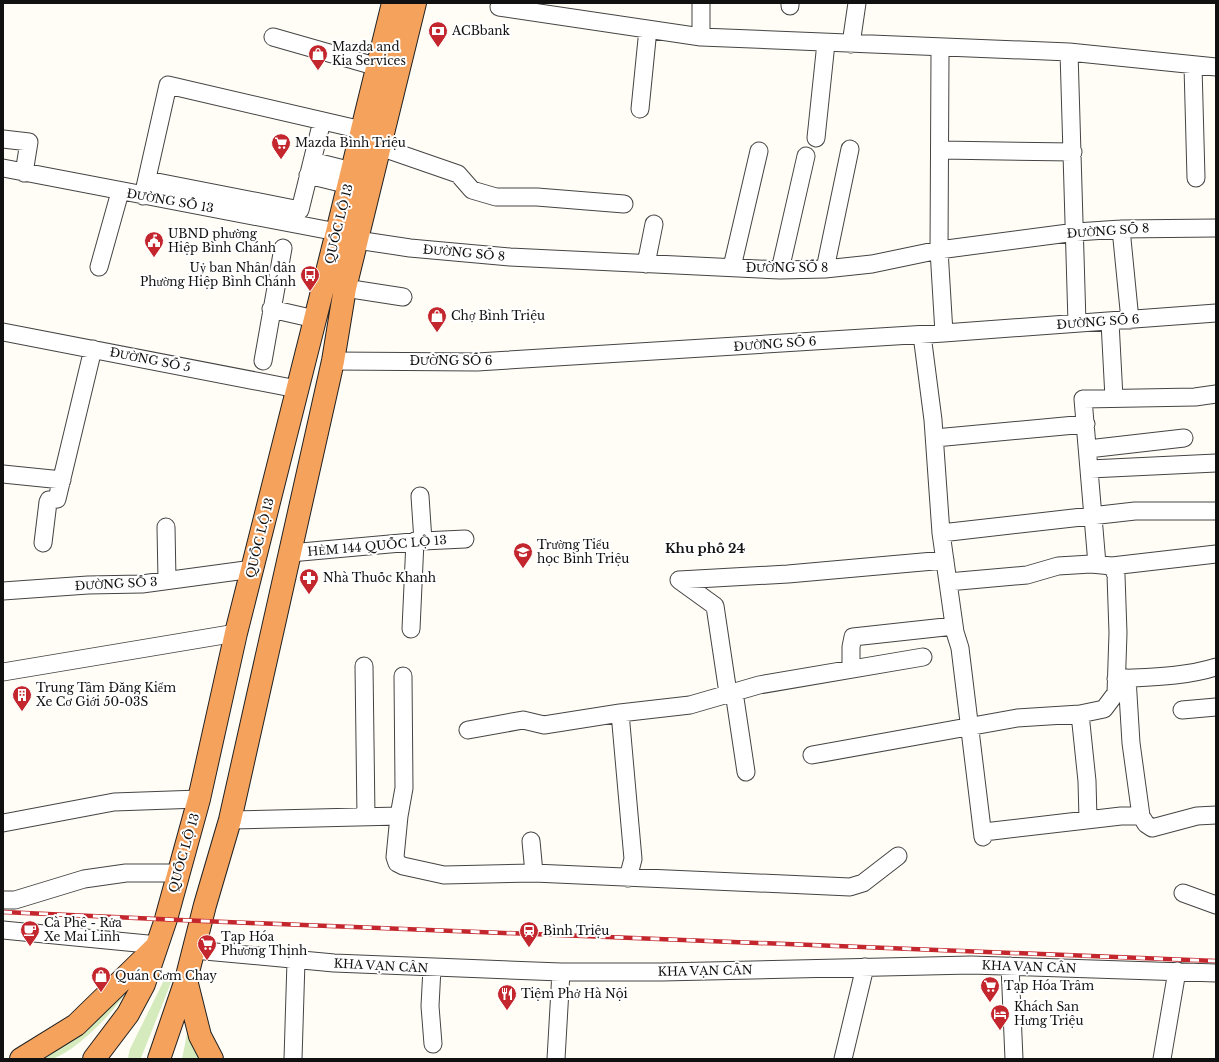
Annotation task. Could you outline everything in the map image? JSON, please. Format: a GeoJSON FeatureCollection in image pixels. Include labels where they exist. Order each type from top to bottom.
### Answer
{"type":"FeatureCollection","features":[{"type":"Feature","properties":{"kind":"highway","name":"QUỐC LỘ 13"},"geometry":{"type":"LineString","coordinates":[[159,1059],[186,980],[205,905],[230,820],[333,361],[346,288],[347,236],[351,178],[392,3]]}},
{"type":"Feature","properties":{"kind":"highway","name":"QUỐC LỘ 13"},"geometry":{"type":"LineString","coordinates":[[94,1059],[128,1014],[144,984],[158,945],[199,799],[236,633],[315,319],[380,147],[416,3]]}},
{"type":"Feature","properties":{"kind":"highway"},"geometry":{"type":"LineString","coordinates":[[377,72],[396,82]]}},
{"type":"Feature","properties":{"kind":"highway"},"geometry":{"type":"LineString","coordinates":[[21,1059],[76,1025],[158,945]]}},
{"type":"Feature","properties":{"kind":"highway"},"geometry":{"type":"LineString","coordinates":[[186,980],[200,1036],[212,1059]]}},
{"type":"Feature","properties":{"kind":"street"},"geometry":{"type":"LineString","coordinates":[[701,3],[701,37]]}},
{"type":"Feature","properties":{"kind":"street"},"geometry":{"type":"LineString","coordinates":[[851,44],[857,3]]}},
{"type":"Feature","properties":{"kind":"street"},"geometry":{"type":"LineString","coordinates":[[499,7],[701,37],[1069,52],[1216,68]]}},
{"type":"Feature","properties":{"kind":"street"},"geometry":{"type":"LineString","coordinates":[[640,109],[648,29]]}},
{"type":"Feature","properties":{"kind":"street"},"geometry":{"type":"LineString","coordinates":[[273,37],[377,72]]}},
{"type":"Feature","properties":{"kind":"street"},"geometry":{"type":"LineString","coordinates":[[816,138],[826,43]]}},
{"type":"Feature","properties":{"kind":"street"},"geometry":{"type":"LineString","coordinates":[[1069,52],[1076,232],[1077,323]]}},
{"type":"Feature","properties":{"kind":"street"},"geometry":{"type":"LineString","coordinates":[[940,54],[939,250],[944,333]]}},
{"type":"Feature","properties":{"kind":"street"},"geometry":{"type":"LineString","coordinates":[[1193,66],[1196,178]]}},
{"type":"Feature","properties":{"kind":"street"},"geometry":{"type":"LineString","coordinates":[[322,120],[300,210],[145,188],[168,85],[322,120],[362,130]]}},
{"type":"Feature","properties":{"kind":"street"},"geometry":{"type":"LineString","coordinates":[[3,138],[29,142],[24,173]]}},
{"type":"Feature","properties":{"kind":"street"},"geometry":{"type":"LineString","coordinates":[[380,147],[458,174],[472,190],[496,197],[538,197],[624,204]]}},
{"type":"Feature","properties":{"kind":"street"},"geometry":{"type":"LineString","coordinates":[[825,269],[850,149]]}},
{"type":"Feature","properties":{"kind":"street"},"geometry":{"type":"LineString","coordinates":[[940,150],[1073,152]]}},
{"type":"Feature","properties":{"kind":"street"},"geometry":{"type":"LineString","coordinates":[[732,267],[759,151]]}},
{"type":"Feature","properties":{"kind":"street"},"geometry":{"type":"LineString","coordinates":[[780,270],[806,156]]}},
{"type":"Feature","properties":{"kind":"street","name":"ĐƯỜNG SỐ 13"},"geometry":{"type":"LineString","coordinates":[[3,168],[120,192],[145,188],[347,236]]}},
{"type":"Feature","properties":{"kind":"street"},"geometry":{"type":"LineString","coordinates":[[310,168],[351,178]]}},
{"type":"Feature","properties":{"kind":"street"},"geometry":{"type":"LineString","coordinates":[[99,267],[120,192]]}},
{"type":"Feature","properties":{"kind":"street"},"geometry":{"type":"LineString","coordinates":[[646,264],[654,224]]}},
{"type":"Feature","properties":{"kind":"street","name":"ĐƯỜNG SỐ 8"},"geometry":{"type":"LineString","coordinates":[[347,236],[410,248],[502,256],[780,270],[825,269],[872,264],[939,250],[1076,232],[1121,229],[1216,228]]}},
{"type":"Feature","properties":{"kind":"street"},"geometry":{"type":"LineString","coordinates":[[1121,229],[1130,320]]}},
{"type":"Feature","properties":{"kind":"street"},"geometry":{"type":"LineString","coordinates":[[263,361],[283,248]]}},
{"type":"Feature","properties":{"kind":"street"},"geometry":{"type":"LineString","coordinates":[[346,288],[403,297]]}},
{"type":"Feature","properties":{"kind":"street"},"geometry":{"type":"LineString","coordinates":[[271,309],[315,319]]}},
{"type":"Feature","properties":{"kind":"street","name":"ĐƯỜNG SỐ 6"},"geometry":{"type":"LineString","coordinates":[[333,361],[477,362],[922,335],[1216,313]]}},
{"type":"Feature","properties":{"kind":"street"},"geometry":{"type":"LineString","coordinates":[[1110,322],[1114,398]]}},
{"type":"Feature","properties":{"kind":"street","name":"ĐƯỜNG SỐ 5"},"geometry":{"type":"LineString","coordinates":[[3,332],[297,389]]}},
{"type":"Feature","properties":{"kind":"street"},"geometry":{"type":"LineString","coordinates":[[922,335],[935,438],[941,533],[954,626],[960,648],[984,834],[1088,819],[1141,816]]}},
{"type":"Feature","properties":{"kind":"street"},"geometry":{"type":"LineString","coordinates":[[43,543],[49,500],[57,499],[93,349]]}},
{"type":"Feature","properties":{"kind":"street"},"geometry":{"type":"LineString","coordinates":[[1216,394],[1195,397],[1083,399],[1090,469],[1092,515],[1104,565],[1116,575],[1121,678],[1141,816],[1146,824],[1152,828],[1197,816],[1216,815]]}},
{"type":"Feature","properties":{"kind":"street"},"geometry":{"type":"LineString","coordinates":[[935,438],[1086,424]]}},
{"type":"Feature","properties":{"kind":"street"},"geometry":{"type":"LineString","coordinates":[[1088,449],[1184,438]]}},
{"type":"Feature","properties":{"kind":"street"},"geometry":{"type":"LineString","coordinates":[[1090,469],[1216,463]]}},
{"type":"Feature","properties":{"kind":"street"},"geometry":{"type":"LineString","coordinates":[[3,474],[62,480]]}},
{"type":"Feature","properties":{"kind":"street"},"geometry":{"type":"LineString","coordinates":[[412,629],[419,541],[420,496]]}},
{"type":"Feature","properties":{"kind":"street"},"geometry":{"type":"LineString","coordinates":[[941,533],[1136,511],[1216,511]]}},
{"type":"Feature","properties":{"kind":"street"},"geometry":{"type":"LineString","coordinates":[[166,527],[168,580]]}},
{"type":"Feature","properties":{"kind":"street","name":"HẺM 144 QUỐC LỘ 13"},"geometry":{"type":"LineString","coordinates":[[290,553],[465,538]]}},
{"type":"Feature","properties":{"kind":"street"},"geometry":{"type":"LineString","coordinates":[[948,582],[1027,575],[1058,566],[1104,565],[1216,554]]}},
{"type":"Feature","properties":{"kind":"street"},"geometry":{"type":"LineString","coordinates":[[746,772],[716,606],[678,580],[788,574],[945,560]]}},
{"type":"Feature","properties":{"kind":"street","name":"ĐƯỜNG SỐ 3"},"geometry":{"type":"LineString","coordinates":[[3,591],[88,585],[142,584],[253,569]]}},
{"type":"Feature","properties":{"kind":"street"},"geometry":{"type":"LineString","coordinates":[[851,669],[851,646],[854,637],[954,626]]}},
{"type":"Feature","properties":{"kind":"street"},"geometry":{"type":"LineString","coordinates":[[3,672],[236,633]]}},
{"type":"Feature","properties":{"kind":"street"},"geometry":{"type":"LineString","coordinates":[[468,730],[522,720],[544,725],[620,713],[690,705],[760,685],[923,657]]}},
{"type":"Feature","properties":{"kind":"street"},"geometry":{"type":"LineString","coordinates":[[364,666],[366,817]]}},
{"type":"Feature","properties":{"kind":"street"},"geometry":{"type":"LineString","coordinates":[[1121,678],[1164,676],[1204,670],[1216,666]]}},
{"type":"Feature","properties":{"kind":"street"},"geometry":{"type":"LineString","coordinates":[[403,676],[404,788],[399,816],[395,857],[397,863],[444,875],[534,874],[850,887],[863,883],[898,856]]}},
{"type":"Feature","properties":{"kind":"street"},"geometry":{"type":"LineString","coordinates":[[812,755],[1017,718],[1080,714],[1104,709],[1111,702],[1116,693],[1121,678]]}},
{"type":"Feature","properties":{"kind":"street"},"geometry":{"type":"LineString","coordinates":[[1182,710],[1216,708]]}},
{"type":"Feature","properties":{"kind":"street"},"geometry":{"type":"LineString","coordinates":[[620,713],[632,859],[628,878]]}},
{"type":"Feature","properties":{"kind":"street"},"geometry":{"type":"LineString","coordinates":[[1080,714],[1087,781],[1088,819]]}},
{"type":"Feature","properties":{"kind":"street"},"geometry":{"type":"LineString","coordinates":[[3,823],[114,802],[199,799]]}},
{"type":"Feature","properties":{"kind":"street"},"geometry":{"type":"LineString","coordinates":[[230,820],[399,816]]}},
{"type":"Feature","properties":{"kind":"street"},"geometry":{"type":"LineString","coordinates":[[531,841],[534,874]]}},
{"type":"Feature","properties":{"kind":"street"},"geometry":{"type":"LineString","coordinates":[[3,900],[15,900],[84,879],[126,873],[178,873]]}},
{"type":"Feature","properties":{"kind":"street"},"geometry":{"type":"LineString","coordinates":[[1183,893],[1216,905]]}},
{"type":"Feature","properties":{"kind":"street"},"geometry":{"type":"LineString","coordinates":[[3,930],[158,945]]}},
{"type":"Feature","properties":{"kind":"street","name":"KHA VẠN CÂN"},"geometry":{"type":"LineString","coordinates":[[194,950],[296,961],[432,968],[562,972],[662,972],[865,967],[1010,966],[1216,973]]}},
{"type":"Feature","properties":{"kind":"street"},"geometry":{"type":"LineString","coordinates":[[293,1059],[296,961]]}},
{"type":"Feature","properties":{"kind":"street"},"geometry":{"type":"LineString","coordinates":[[1010,966],[1014,1059]]}},
{"type":"Feature","properties":{"kind":"street"},"geometry":{"type":"LineString","coordinates":[[843,1059],[865,967]]}},
{"type":"Feature","properties":{"kind":"street"},"geometry":{"type":"LineString","coordinates":[[432,968],[430,1006],[433,1044]]}},
{"type":"Feature","properties":{"kind":"street"},"geometry":{"type":"LineString","coordinates":[[1162,1059],[1177,971]]}},
{"type":"Feature","properties":{"kind":"street"},"geometry":{"type":"LineString","coordinates":[[556,1059],[562,972]]}},
{"type":"Feature","properties":{"kind":"green space"},"geometry":{"type":"Polygon","coordinates":[[[170,973],[172,974],[172,980],[141,1058],[130,1059],[128,1057],[130,1049],[166,976],[170,973]]]}},
{"type":"Feature","properties":{"kind":"green space"},"geometry":{"type":"Polygon","coordinates":[[[129,988],[115,1008],[84,1039],[52,1059],[37,1059],[129,988]]]}},
{"type":"Feature","properties":{"kind":"green space"},"geometry":{"type":"Polygon","coordinates":[[[188,1029],[205,1059],[182,1059],[188,1029]]]}},
{"type":"Feature","properties":{"kind":"railway"},"geometry":{"type":"LineString","coordinates":[[3,912],[1216,961]]}},
{"type":"Feature","properties":{"kind":"place","name":"ACBbank"},"geometry":{"type":"Point","coordinates":[438,48]}},
{"type":"Feature","properties":{"kind":"place","name":"Mazda and Kia Services"},"geometry":{"type":"Point","coordinates":[318,71]}},
{"type":"Feature","properties":{"kind":"place","name":"Mazda Bình Triệu"},"geometry":{"type":"Point","coordinates":[281,160]}},
{"type":"Feature","properties":{"kind":"place","name":"UBND phường Hiệp Bình Chánh"},"geometry":{"type":"Point","coordinates":[154,258]}},
{"type":"Feature","properties":{"kind":"place","name":"Uỷ ban Nhân dân Phường Hiệp Bình Chánh"},"geometry":{"type":"Point","coordinates":[310,292]}},
{"type":"Feature","properties":{"kind":"place","name":"Chợ Bình Triệu"},"geometry":{"type":"Point","coordinates":[437,333]}},
{"type":"Feature","properties":{"kind":"place","name":"Trường Tiểu học Bình Triệu"},"geometry":{"type":"Point","coordinates":[523,569]}},
{"type":"Feature","properties":{"kind":"place","name":"Nhà Thuốc Khanh"},"geometry":{"type":"Point","coordinates":[309,595]}},
{"type":"Feature","properties":{"kind":"place","name":"Trung Tâm Đăng Kiểm Xe Cơ Giới 50-03S"},"geometry":{"type":"Point","coordinates":[22,712]}},
{"type":"Feature","properties":{"kind":"place","name":"Cà Phê - Rửa Xe Mai Linh"},"geometry":{"type":"Point","coordinates":[30,947]}},
{"type":"Feature","properties":{"kind":"place","name":"Bình Triệu"},"geometry":{"type":"Point","coordinates":[529,948]}},
{"type":"Feature","properties":{"kind":"place","name":"Tạp Hóa Phương Thịnh"},"geometry":{"type":"Point","coordinates":[207,961]}},
{"type":"Feature","properties":{"kind":"place","name":"Quán Cơm Chay"},"geometry":{"type":"Point","coordinates":[101,993]}},
{"type":"Feature","properties":{"kind":"place","name":"Tạp Hóa Trâm"},"geometry":{"type":"Point","coordinates":[990,1003]}},
{"type":"Feature","properties":{"kind":"place","name":"Tiệm Phở Hà Nội"},"geometry":{"type":"Point","coordinates":[507,1011]}},
{"type":"Feature","properties":{"kind":"place","name":"Khách Sạn Hưng Triệu"},"geometry":{"type":"Point","coordinates":[1000,1031]}},
{"type":"Feature","properties":{"kind":"district","name":"Khu phố 24"},"geometry":{"type":"Point","coordinates":[705,548]}}]}
